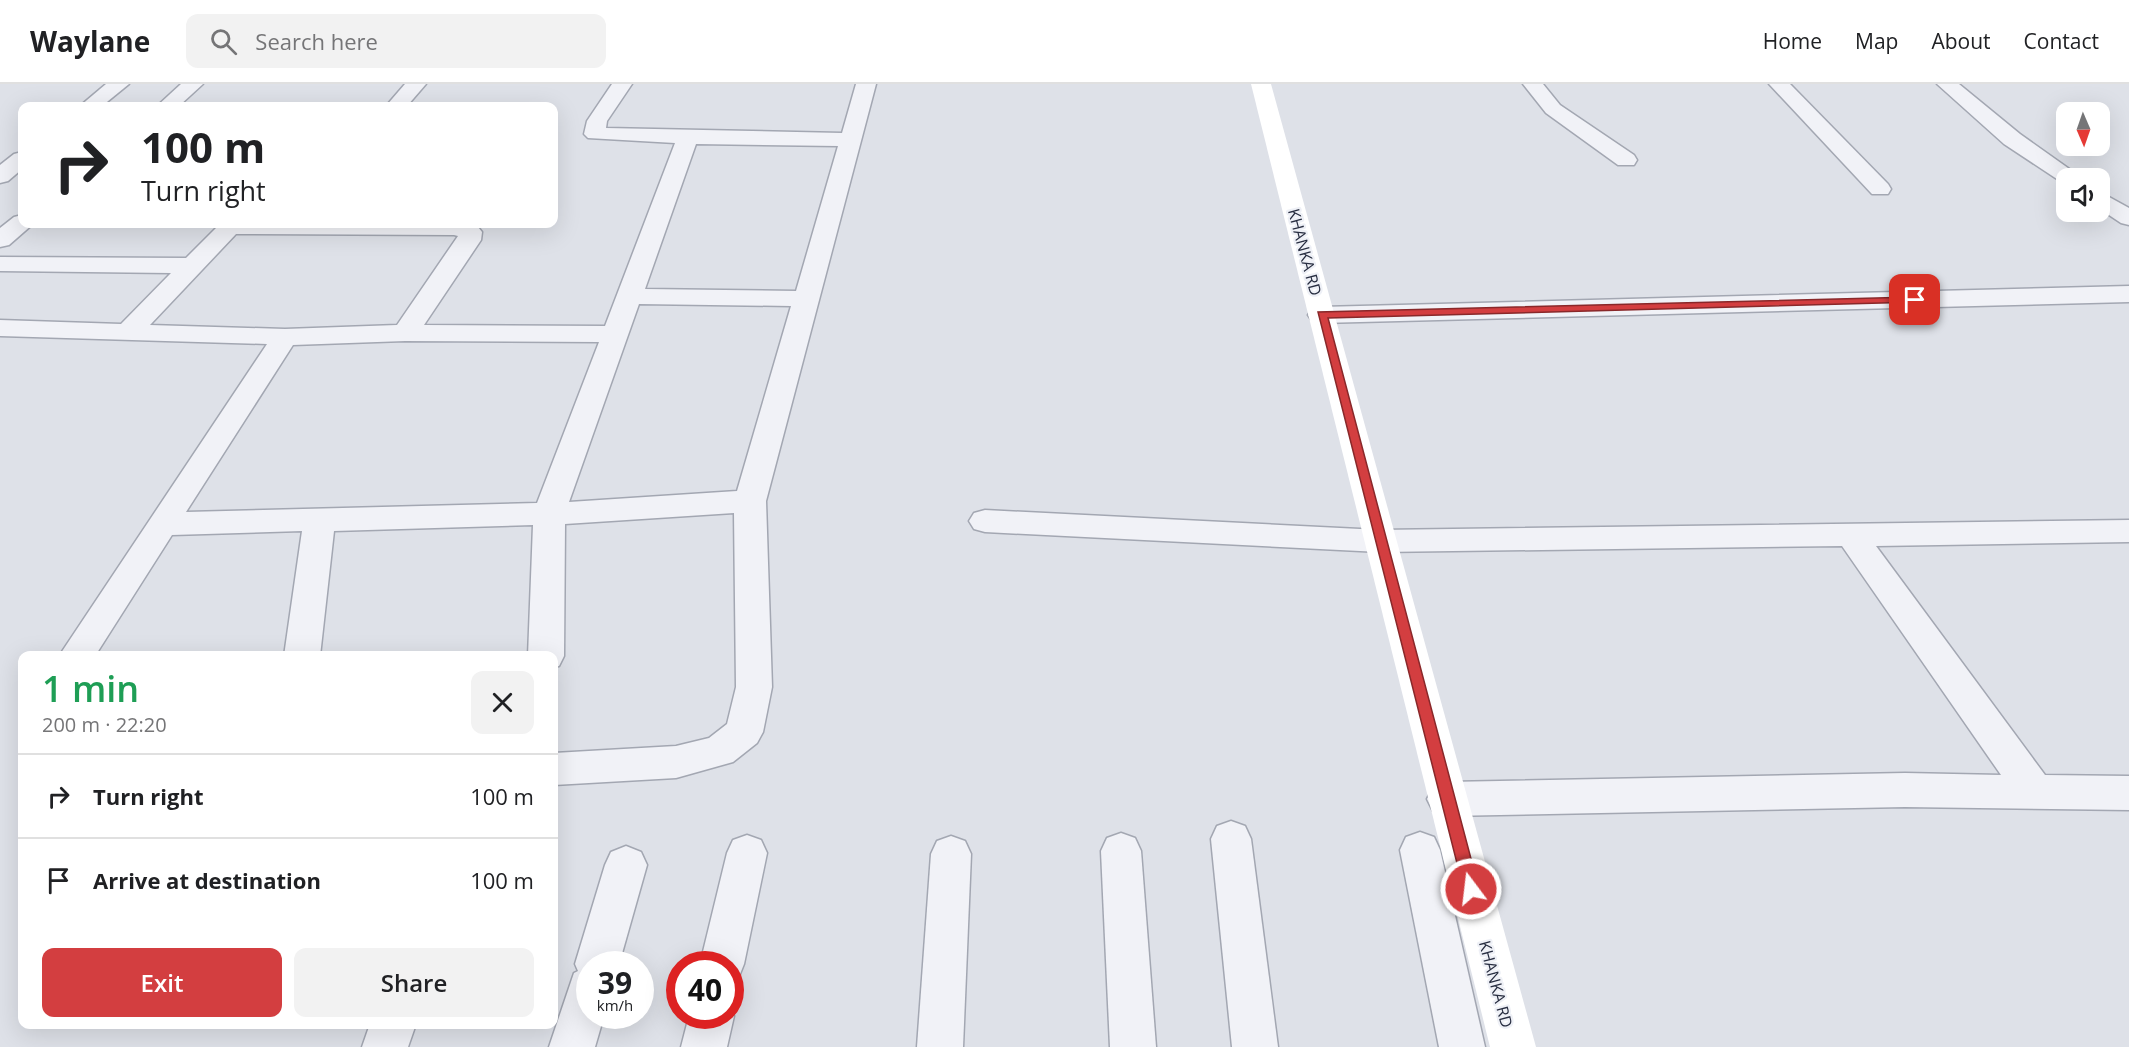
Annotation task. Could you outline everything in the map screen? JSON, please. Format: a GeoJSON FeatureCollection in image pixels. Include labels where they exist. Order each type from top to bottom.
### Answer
{"type":"FeatureCollection","features":[{"type":"Feature","properties":{"kind":"street"},"geometry":{"type":"LineString","coordinates":[[95,102],[119,84]]}},
{"type":"Feature","properties":{"kind":"street"},"geometry":{"type":"LineString","coordinates":[[172,102],[193,84]]}},
{"type":"Feature","properties":{"kind":"street"},"geometry":{"type":"LineString","coordinates":[[400,102],[416,84]]}},
{"type":"Feature","properties":{"kind":"street"},"geometry":{"type":"LineString","coordinates":[[622,84],[597,121],[595,134],[852,141]]}},
{"type":"Feature","properties":{"kind":"street"},"geometry":{"type":"LineString","coordinates":[[558,770],[676,762],[720,751],[744,732],[754,687],[750,501],[866,84]]}},
{"type":"Feature","properties":{"kind":"street","name":"KHANKA RD"},"geometry":{"type":"LineString","coordinates":[[1261,84],[1513,1047]]}},
{"type":"Feature","properties":{"kind":"street"},"geometry":{"type":"LineString","coordinates":[[1533,84],[1553,109],[1626,160]]}},
{"type":"Feature","properties":{"kind":"street"},"geometry":{"type":"LineString","coordinates":[[1779,84],[1880,189]]}},
{"type":"Feature","properties":{"kind":"street"},"geometry":{"type":"LineString","coordinates":[[1947,84],[2012,139],[2056,168]]}},
{"type":"Feature","properties":{"kind":"street"},"geometry":{"type":"LineString","coordinates":[[546,651],[549,514],[688,137]]}},
{"type":"Feature","properties":{"kind":"street"},"geometry":{"type":"LineString","coordinates":[[0,176],[18,162]]}},
{"type":"Feature","properties":{"kind":"street"},"geometry":{"type":"LineString","coordinates":[[2110,206],[2129,218]]}},
{"type":"Feature","properties":{"kind":"street"},"geometry":{"type":"LineString","coordinates":[[0,240],[18,225]]}},
{"type":"Feature","properties":{"kind":"street"},"geometry":{"type":"LineString","coordinates":[[126,334],[229,228]]}},
{"type":"Feature","properties":{"kind":"street"},"geometry":{"type":"LineString","coordinates":[[405,333],[470,240],[470,232],[454,228]]}},
{"type":"Feature","properties":{"kind":"street"},"geometry":{"type":"LineString","coordinates":[[0,264],[194,266]]}},
{"type":"Feature","properties":{"kind":"street"},"geometry":{"type":"LineString","coordinates":[[1321,315],[2129,294]]}},
{"type":"Feature","properties":{"kind":"street"},"geometry":{"type":"LineString","coordinates":[[628,296],[808,299]]}},
{"type":"Feature","properties":{"kind":"street"},"geometry":{"type":"LineString","coordinates":[[0,328],[126,334],[285,337],[405,333],[615,334]]}},
{"type":"Feature","properties":{"kind":"street"},"geometry":{"type":"LineString","coordinates":[[79,651],[285,337]]}},
{"type":"Feature","properties":{"kind":"street"},"geometry":{"type":"LineString","coordinates":[[162,524],[549,514],[750,501]]}},
{"type":"Feature","properties":{"kind":"street"},"geometry":{"type":"LineString","coordinates":[[303,651],[319,520]]}},
{"type":"Feature","properties":{"kind":"street"},"geometry":{"type":"LineString","coordinates":[[985,521],[1380,541],[2129,531]]}},
{"type":"Feature","properties":{"kind":"street"},"geometry":{"type":"LineString","coordinates":[[1851,535],[2035,792]]}},
{"type":"Feature","properties":{"kind":"street"},"geometry":{"type":"LineString","coordinates":[[1447,799],[1893,790],[2129,793]]}},
{"type":"Feature","properties":{"kind":"street"},"geometry":{"type":"LineString","coordinates":[[1231,839],[1255,1047]]}},
{"type":"Feature","properties":{"kind":"street"},"geometry":{"type":"LineString","coordinates":[[1420,850],[1462,1047]]}},
{"type":"Feature","properties":{"kind":"street"},"geometry":{"type":"LineString","coordinates":[[1121,851],[1133,1047]]}},
{"type":"Feature","properties":{"kind":"street"},"geometry":{"type":"LineString","coordinates":[[725,951],[747,853]]}},
{"type":"Feature","properties":{"kind":"street"},"geometry":{"type":"LineString","coordinates":[[940,1047],[951,854]]}},
{"type":"Feature","properties":{"kind":"street"},"geometry":{"type":"LineString","coordinates":[[601,951],[626,865]]}},
{"type":"Feature","properties":{"kind":"street"},"geometry":{"type":"LineString","coordinates":[[385,1047],[391,1029]]}},
{"type":"Feature","properties":{"kind":"street"},"geometry":{"type":"LineString","coordinates":[[572,1047],[577,1029]]}},
{"type":"Feature","properties":{"kind":"street"},"geometry":{"type":"LineString","coordinates":[[704,1047],[708,1029]]}},
{"type":"Feature","properties":{"kind":"route"},"geometry":{"type":"LineString","coordinates":[[1471,889],[1321,315],[1915,300]]}}]}
